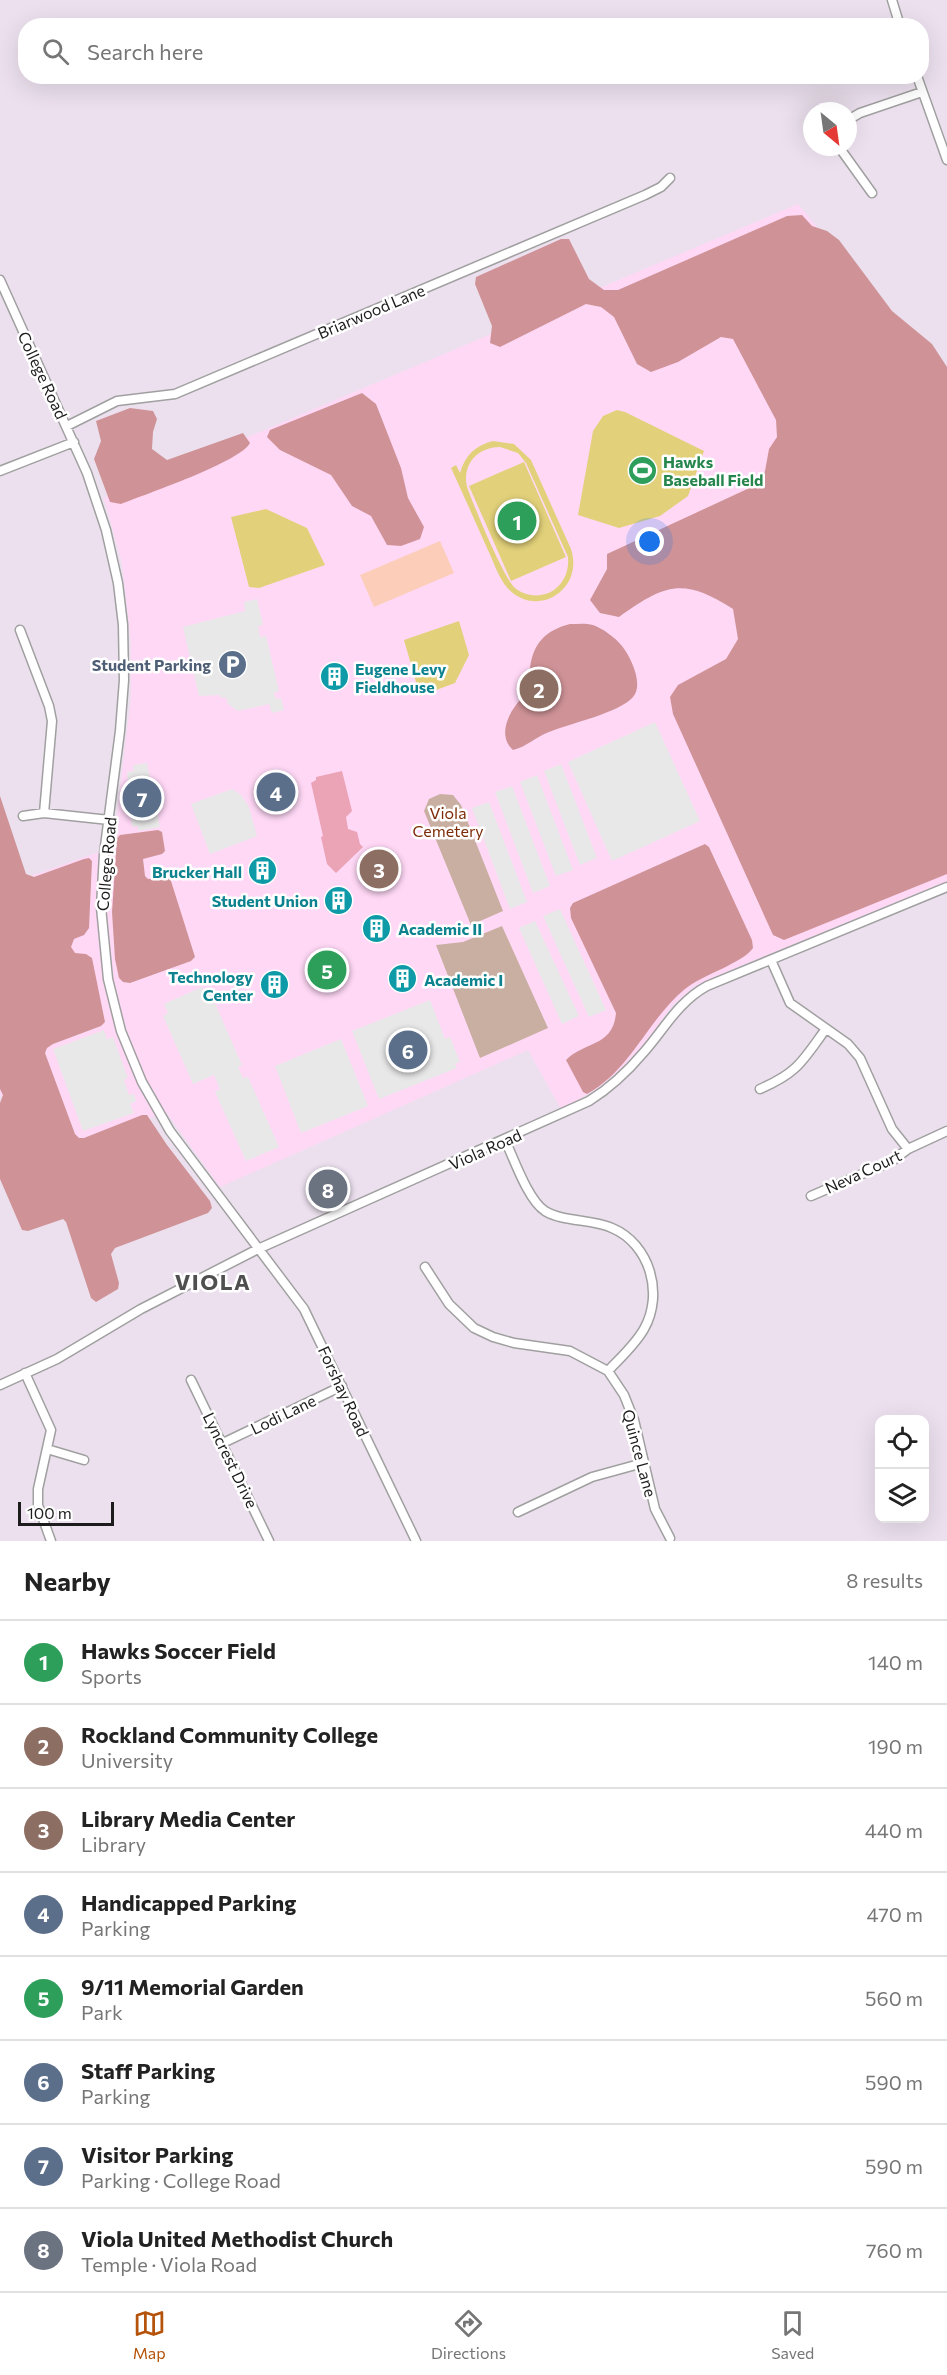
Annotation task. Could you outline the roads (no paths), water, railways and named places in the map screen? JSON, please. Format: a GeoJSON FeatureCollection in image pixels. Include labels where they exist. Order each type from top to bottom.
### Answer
{"type":"FeatureCollection","features":[{"type":"Feature","properties":{"kind":"street"},"geometry":{"type":"LineString","coordinates":[[892,0],[898,18]]}},
{"type":"Feature","properties":{"kind":"street"},"geometry":{"type":"LineString","coordinates":[[920,84],[947,160]]}},
{"type":"Feature","properties":{"kind":"street"},"geometry":{"type":"LineString","coordinates":[[857,115],[922,92]]}},
{"type":"Feature","properties":{"kind":"street"},"geometry":{"type":"LineString","coordinates":[[846,156],[872,192]]}},
{"type":"Feature","properties":{"kind":"street","name":"Briarwood Lane"},"geometry":{"type":"LineString","coordinates":[[67,426],[117,401],[175,394],[649,193],[670,178]]}},
{"type":"Feature","properties":{"kind":"street","name":"College Road"},"geometry":{"type":"LineString","coordinates":[[0,280],[36,363],[67,426],[94,492],[106,530],[118,583],[123,625],[123,705],[101,890],[103,942],[112,997],[127,1047],[142,1082],[170,1131],[258,1249]]}},
{"type":"Feature","properties":{"kind":"street"},"geometry":{"type":"LineString","coordinates":[[0,471],[74,442]]}},
{"type":"Feature","properties":{"kind":"street"},"geometry":{"type":"LineString","coordinates":[[20,630],[49,706],[52,721],[44,813]]}},
{"type":"Feature","properties":{"kind":"street"},"geometry":{"type":"LineString","coordinates":[[23,816],[44,813],[109,820]]}},
{"type":"Feature","properties":{"kind":"street","name":"Viola Road"},"geometry":{"type":"LineString","coordinates":[[0,1385],[57,1359],[141,1309],[258,1249],[570,1111],[600,1094],[623,1075],[643,1054],[686,1000],[707,986],[947,888]]}},
{"type":"Feature","properties":{"kind":"street"},"geometry":{"type":"LineString","coordinates":[[771,960],[790,1003],[825,1030],[848,1044],[860,1058],[892,1129],[908,1149]]}},
{"type":"Feature","properties":{"kind":"street"},"geometry":{"type":"LineString","coordinates":[[760,1089],[782,1080],[792,1072],[825,1030]]}},
{"type":"Feature","properties":{"kind":"street","name":"Neva Court"},"geometry":{"type":"LineString","coordinates":[[811,1196],[892,1161],[908,1149],[947,1131]]}},
{"type":"Feature","properties":{"kind":"street"},"geometry":{"type":"LineString","coordinates":[[425,1267],[449,1304],[474,1328],[493,1337],[514,1343],[570,1351],[608,1371],[637,1339],[649,1317],[654,1300],[653,1282],[636,1246],[614,1228],[545,1211],[535,1201],[505,1140]]}},
{"type":"Feature","properties":{"kind":"street","name":"Forshay Road"},"geometry":{"type":"LineString","coordinates":[[258,1249],[304,1308],[416,1541]]}},
{"type":"Feature","properties":{"kind":"street","name":"Quince Lane"},"geometry":{"type":"LineString","coordinates":[[608,1371],[624,1395],[634,1420],[655,1509],[670,1538]]}},
{"type":"Feature","properties":{"kind":"street"},"geometry":{"type":"LineString","coordinates":[[25,1373],[51,1430],[48,1449],[40,1471],[38,1505],[51,1541]]}},
{"type":"Feature","properties":{"kind":"street","name":"Lyncrest Drive"},"geometry":{"type":"LineString","coordinates":[[192,1380],[269,1541]]}},
{"type":"Feature","properties":{"kind":"street","name":"Lodi Lane"},"geometry":{"type":"LineString","coordinates":[[223,1443],[342,1386]]}},
{"type":"Feature","properties":{"kind":"street"},"geometry":{"type":"LineString","coordinates":[[48,1449],[84,1460]]}},
{"type":"Feature","properties":{"kind":"street"},"geometry":{"type":"LineString","coordinates":[[518,1512],[592,1477],[643,1463]]}},
{"type":"Feature","properties":{"kind":"place","name":"Hawks Baseball Field"},"geometry":{"type":"Point","coordinates":[642,470]}},
{"type":"Feature","properties":{"kind":"place","name":"Hawks Soccer Field"},"geometry":{"type":"Point","coordinates":[517,521]}},
{"type":"Feature","properties":{"kind":"place","name":"Student Parking"},"geometry":{"type":"Point","coordinates":[232,664]}},
{"type":"Feature","properties":{"kind":"place","name":"Eugene Levy Fieldhouse"},"geometry":{"type":"Point","coordinates":[334,677]}},
{"type":"Feature","properties":{"kind":"place","name":"Rockland Community College"},"geometry":{"type":"Point","coordinates":[539,689]}},
{"type":"Feature","properties":{"kind":"place","name":"Handicapped Parking"},"geometry":{"type":"Point","coordinates":[276,792]}},
{"type":"Feature","properties":{"kind":"place","name":"Visitor Parking"},"geometry":{"type":"Point","coordinates":[142,798]}},
{"type":"Feature","properties":{"kind":"place","name":"Library Media Center"},"geometry":{"type":"Point","coordinates":[379,869]}},
{"type":"Feature","properties":{"kind":"place","name":"Brucker Hall"},"geometry":{"type":"Point","coordinates":[263,871]}},
{"type":"Feature","properties":{"kind":"place","name":"Student Union"},"geometry":{"type":"Point","coordinates":[339,900]}},
{"type":"Feature","properties":{"kind":"place","name":"Academic II"},"geometry":{"type":"Point","coordinates":[377,928]}},
{"type":"Feature","properties":{"kind":"place","name":"9/11 Memorial Garden"},"geometry":{"type":"Point","coordinates":[327,970]}},
{"type":"Feature","properties":{"kind":"place","name":"Academic I"},"geometry":{"type":"Point","coordinates":[403,979]}},
{"type":"Feature","properties":{"kind":"place","name":"Technology Center"},"geometry":{"type":"Point","coordinates":[274,985]}},
{"type":"Feature","properties":{"kind":"place","name":"Staff Parking"},"geometry":{"type":"Point","coordinates":[408,1050]}},
{"type":"Feature","properties":{"kind":"place","name":"Viola United Methodist Church"},"geometry":{"type":"Point","coordinates":[328,1189]}},
{"type":"Feature","properties":{"kind":"district","name":"VIOLA"},"geometry":{"type":"Point","coordinates":[213,1281]}},
{"type":"Feature","properties":{"kind":"park label","name":"Viola Cemetery"},"geometry":{"type":"Point","coordinates":[448,821]}}]}
